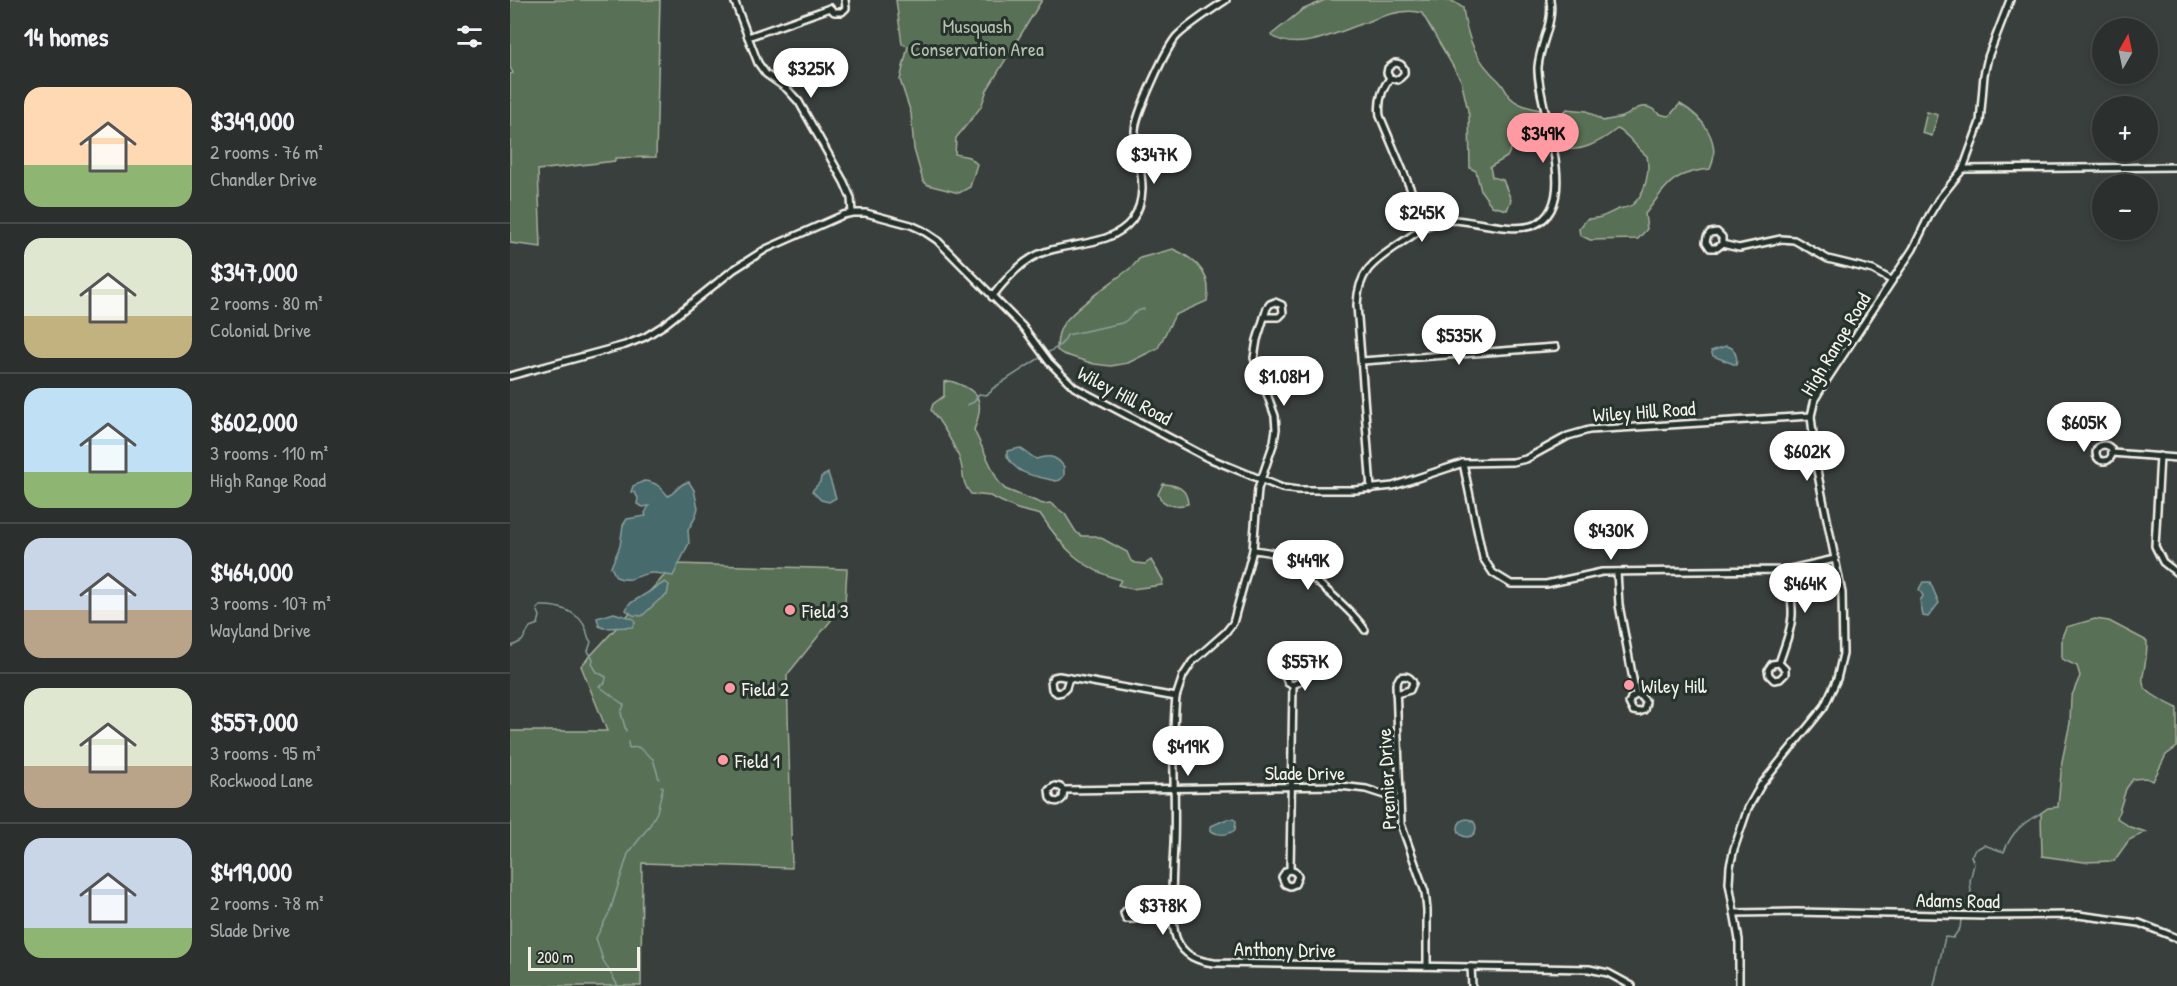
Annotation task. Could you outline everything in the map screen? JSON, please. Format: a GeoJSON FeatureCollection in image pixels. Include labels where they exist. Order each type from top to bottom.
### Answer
{"type":"FeatureCollection","features":[{"type":"Feature","properties":{"kind":"street"},"geometry":{"type":"LineString","coordinates":[[734,0],[760,67],[794,95],[802,106],[847,188],[852,213]]}},
{"type":"Feature","properties":{"kind":"street"},"geometry":{"type":"LineString","coordinates":[[830,8],[831,0]]}},
{"type":"Feature","properties":{"kind":"street"},"geometry":{"type":"LineString","coordinates":[[830,8],[837,13],[842,12],[846,8],[845,0]]}},
{"type":"Feature","properties":{"kind":"street"},"geometry":{"type":"LineString","coordinates":[[992,297],[1025,263],[1036,255],[1109,237],[1124,228],[1133,218],[1140,202],[1142,189],[1136,133],[1138,115],[1174,39],[1226,0]]}},
{"type":"Feature","properties":{"kind":"street"},"geometry":{"type":"LineString","coordinates":[[1371,489],[1357,305],[1361,279],[1374,261],[1426,226],[1453,220],[1523,228],[1539,222],[1552,210],[1557,194],[1557,180],[1538,68],[1550,21],[1550,0]]}},
{"type":"Feature","properties":{"kind":"street","name":"High Range Road"},"geometry":{"type":"LineString","coordinates":[[1739,986],[1739,940],[1729,883],[1730,866],[1748,808],[1776,764],[1820,714],[1839,670],[1844,645],[1844,610],[1815,462],[1811,416],[1819,391],[1913,249],[1939,199],[1963,169],[1980,122],[1988,57],[2010,0]]}},
{"type":"Feature","properties":{"kind":"street"},"geometry":{"type":"LineString","coordinates":[[748,37],[830,8]]}},
{"type":"Feature","properties":{"kind":"street"},"geometry":{"type":"LineString","coordinates":[[1390,78],[1381,94],[1380,116],[1426,226]]}},
{"type":"Feature","properties":{"kind":"street"},"geometry":{"type":"LineString","coordinates":[[1963,169],[2177,167]]}},
{"type":"Feature","properties":{"kind":"street","name":"Wiley Hill Road"},"geometry":{"type":"LineString","coordinates":[[510,375],[618,347],[645,337],[664,325],[711,285],[751,258],[832,219],[852,213],[876,215],[922,230],[956,258],[1023,327],[1049,362],[1074,387],[1206,457],[1282,488],[1298,490],[1371,489],[1402,484],[1463,463],[1513,462],[1526,459],[1568,436],[1590,429],[1811,416]]}},
{"type":"Feature","properties":{"kind":"street"},"geometry":{"type":"LineString","coordinates":[[1722,244],[1739,248],[1782,239],[1794,240],[1828,259],[1873,270],[1891,279]]}},
{"type":"Feature","properties":{"kind":"street","name":"Anthony Drive"},"geometry":{"type":"LineString","coordinates":[[1264,317],[1254,349],[1254,358],[1276,424],[1274,442],[1260,480],[1253,550],[1233,623],[1222,636],[1192,662],[1183,676],[1176,697],[1173,925],[1178,942],[1189,955],[1205,962],[1589,969],[1604,971],[1632,986]]}},
{"type":"Feature","properties":{"kind":"street"},"geometry":{"type":"LineString","coordinates":[[1362,361],[1556,347]]}},
{"type":"Feature","properties":{"kind":"street"},"geometry":{"type":"LineString","coordinates":[[2112,453],[2177,458]]}},
{"type":"Feature","properties":{"kind":"street"},"geometry":{"type":"LineString","coordinates":[[2160,456],[2155,546],[2163,562],[2177,573]]}},
{"type":"Feature","properties":{"kind":"street"},"geometry":{"type":"LineString","coordinates":[[1463,463],[1482,554],[1487,566],[1496,576],[1511,584],[1542,585],[1593,573],[1786,570],[1835,559]]}},
{"type":"Feature","properties":{"kind":"street"},"geometry":{"type":"LineString","coordinates":[[1253,550],[1276,555],[1291,563],[1356,616],[1365,630]]}},
{"type":"Feature","properties":{"kind":"street"},"geometry":{"type":"LineString","coordinates":[[1779,663],[1794,615],[1786,570]]}},
{"type":"Feature","properties":{"kind":"street"},"geometry":{"type":"LineString","coordinates":[[1617,572],[1619,605],[1636,695]]}},
{"type":"Feature","properties":{"kind":"street"},"geometry":{"type":"LineString","coordinates":[[1069,678],[1176,697]]}},
{"type":"Feature","properties":{"kind":"street"},"geometry":{"type":"LineString","coordinates":[[1290,870],[1293,685]]}},
{"type":"Feature","properties":{"kind":"street","name":"Premier Drive"},"geometry":{"type":"LineString","coordinates":[[1396,694],[1402,832],[1422,883],[1426,901],[1427,966]]}},
{"type":"Feature","properties":{"kind":"street","name":"Slade Drive"},"geometry":{"type":"LineString","coordinates":[[1064,790],[1349,786],[1400,800]]}},
{"type":"Feature","properties":{"kind":"street"},"geometry":{"type":"LineString","coordinates":[[1137,907],[1173,907]]}},
{"type":"Feature","properties":{"kind":"street","name":"Adams Road"},"geometry":{"type":"LineString","coordinates":[[1734,913],[2078,915],[2139,923],[2177,938]]}},
{"type":"Feature","properties":{"kind":"street"},"geometry":{"type":"LineString","coordinates":[[1471,967],[1472,986]]}},
{"type":"Feature","properties":{"kind":"street"},"geometry":{"type":"LineString","coordinates":[[1615,986],[1618,978]]}},
{"type":"Feature","properties":{"kind":"green space"},"geometry":{"type":"Polygon","coordinates":[[[510,0],[660,0],[656,157],[615,158],[615,161],[538,170],[541,247],[510,243],[510,74],[513,73],[510,67],[510,0]]]}},
{"type":"Feature","properties":{"kind":"green space","name":"Musquash Conservation Area"},"geometry":{"type":"Polygon","coordinates":[[[896,0],[1042,0],[987,90],[981,107],[956,138],[955,154],[969,157],[977,164],[970,187],[959,193],[928,185],[923,181],[914,149],[911,113],[900,80],[908,46],[902,44],[896,0]]]}},
{"type":"Feature","properties":{"kind":"green space"},"geometry":{"type":"Polygon","coordinates":[[[1325,0],[1442,0],[1454,2],[1463,8],[1470,39],[1484,65],[1513,99],[1540,110],[1543,117],[1544,130],[1528,126],[1520,131],[1507,157],[1490,167],[1492,177],[1503,180],[1511,200],[1507,210],[1492,206],[1481,191],[1476,171],[1470,168],[1469,115],[1461,80],[1422,13],[1406,11],[1387,15],[1305,42],[1287,42],[1271,35],[1302,10],[1325,0]]]}},
{"type":"Feature","properties":{"kind":"green space"},"geometry":{"type":"Polygon","coordinates":[[[1680,104],[1696,116],[1708,131],[1714,149],[1710,169],[1686,174],[1671,182],[1645,214],[1647,229],[1638,239],[1590,240],[1580,235],[1579,229],[1587,219],[1604,216],[1631,206],[1637,200],[1646,182],[1647,156],[1617,129],[1589,146],[1565,149],[1558,146],[1554,122],[1567,109],[1587,111],[1603,121],[1620,118],[1644,107],[1669,116],[1680,104]]]}},
{"type":"Feature","properties":{"kind":"green space"},"geometry":{"type":"Polygon","coordinates":[[[1927,112],[1938,115],[1932,136],[1922,133],[1927,112]]]}},
{"type":"Feature","properties":{"kind":"green space"},"geometry":{"type":"Polygon","coordinates":[[[1173,249],[1189,258],[1201,269],[1207,283],[1207,301],[1175,315],[1158,348],[1128,363],[1111,366],[1094,364],[1057,350],[1060,329],[1078,309],[1140,258],[1173,249]]]}},
{"type":"Feature","properties":{"kind":"green space"},"geometry":{"type":"Polygon","coordinates":[[[950,381],[968,389],[978,398],[979,412],[974,430],[998,481],[1005,489],[1043,504],[1050,503],[1065,514],[1076,532],[1082,536],[1096,536],[1103,539],[1127,552],[1131,561],[1145,564],[1151,560],[1163,580],[1162,585],[1132,589],[1118,585],[1121,580],[1095,570],[1074,556],[1041,515],[1017,509],[990,496],[971,494],[965,485],[960,460],[955,449],[943,426],[931,410],[933,404],[944,396],[944,382],[950,381]]]}},
{"type":"Feature","properties":{"kind":"green space"},"geometry":{"type":"Polygon","coordinates":[[[1163,484],[1180,488],[1186,494],[1188,504],[1175,506],[1163,501],[1158,494],[1163,484]]]}},
{"type":"Feature","properties":{"kind":"green space"},"geometry":{"type":"Polygon","coordinates":[[[675,564],[847,569],[845,603],[787,675],[792,868],[642,863],[641,986],[510,986],[510,731],[607,731],[581,666],[675,564]]]}},
{"type":"Feature","properties":{"kind":"green space"},"geometry":{"type":"Polygon","coordinates":[[[2095,619],[2109,621],[2147,641],[2143,682],[2145,688],[2151,693],[2177,708],[2177,747],[2166,755],[2153,781],[2146,778],[2133,779],[2126,789],[2117,818],[2130,827],[2146,832],[2129,840],[2114,861],[2084,862],[2042,856],[2041,813],[2048,808],[2058,807],[2062,761],[2070,723],[2071,698],[2080,676],[2077,666],[2062,659],[2062,637],[2066,627],[2095,619]]]}},
{"type":"Feature","properties":{"kind":"water"},"geometry":{"type":"Polygon","coordinates":[[[1726,346],[1735,352],[1736,365],[1713,356],[1711,351],[1726,346]]]}},
{"type":"Feature","properties":{"kind":"water"},"geometry":{"type":"Polygon","coordinates":[[[1020,448],[1036,459],[1055,458],[1064,467],[1064,476],[1056,481],[1016,468],[1007,456],[1007,451],[1020,448]]]}},
{"type":"Feature","properties":{"kind":"water"},"geometry":{"type":"Polygon","coordinates":[[[828,473],[836,498],[829,502],[821,500],[812,491],[820,482],[821,477],[828,473]]]}},
{"type":"Feature","properties":{"kind":"water"},"geometry":{"type":"Polygon","coordinates":[[[644,481],[652,482],[668,496],[689,482],[694,490],[698,508],[688,530],[689,543],[673,576],[653,573],[622,579],[616,577],[611,567],[620,546],[623,525],[627,519],[646,516],[645,513],[649,506],[643,507],[637,504],[638,498],[635,493],[631,492],[633,486],[644,481]]]}},
{"type":"Feature","properties":{"kind":"water"},"geometry":{"type":"Polygon","coordinates":[[[665,582],[669,585],[667,595],[642,616],[633,615],[626,610],[629,604],[665,582]]]}},
{"type":"Feature","properties":{"kind":"water"},"geometry":{"type":"Polygon","coordinates":[[[1923,582],[1930,582],[1939,603],[1928,617],[1923,616],[1920,601],[1923,596],[1919,589],[1923,582]]]}},
{"type":"Feature","properties":{"kind":"water"},"geometry":{"type":"Polygon","coordinates":[[[614,613],[634,619],[633,627],[604,628],[599,626],[597,618],[614,613]]]}},
{"type":"Feature","properties":{"kind":"water"},"geometry":{"type":"Polygon","coordinates":[[[1227,819],[1236,821],[1235,830],[1223,834],[1211,831],[1211,826],[1227,819]]]}},
{"type":"Feature","properties":{"kind":"water"},"geometry":{"type":"Polygon","coordinates":[[[1463,819],[1471,819],[1476,824],[1474,835],[1463,837],[1458,832],[1458,824],[1463,819]]]}},
{"type":"Feature","properties":{"kind":"waterway"},"geometry":{"type":"LineString","coordinates":[[1045,354],[1061,345],[1067,335],[1122,323],[1144,309]]}},
{"type":"Feature","properties":{"kind":"waterway"},"geometry":{"type":"LineString","coordinates":[[967,405],[974,402],[979,394],[986,395],[1041,357]]}},
{"type":"Feature","properties":{"kind":"waterway"},"geometry":{"type":"LineString","coordinates":[[510,647],[522,641],[530,627],[538,624],[540,616],[537,609],[540,606],[560,608],[573,614],[583,623],[591,642],[588,651],[593,659],[592,664],[597,672],[606,677],[605,683],[599,686],[624,705],[621,713],[626,731]]}},
{"type":"Feature","properties":{"kind":"waterway"},"geometry":{"type":"LineString","coordinates":[[628,742],[629,748],[638,747],[653,759],[659,779]]}},
{"type":"Feature","properties":{"kind":"waterway"},"geometry":{"type":"LineString","coordinates":[[618,986],[603,960],[596,938],[610,911],[628,854],[657,812],[663,787],[661,786]]}},
{"type":"Feature","properties":{"kind":"waterway"},"geometry":{"type":"LineString","coordinates":[[1961,911],[1971,892],[1970,881],[1974,864],[1971,856],[1975,850],[1984,845],[2004,852],[2019,828],[2041,813]]}},
{"type":"Feature","properties":{"kind":"waterway"},"geometry":{"type":"LineString","coordinates":[[1934,986],[1945,937],[1953,938],[1960,928],[1961,920]]}},
{"type":"Feature","properties":{"kind":"place","name":"Field 3"},"geometry":{"type":"Point","coordinates":[790,610]}},
{"type":"Feature","properties":{"kind":"place","name":"Wiley Hill"},"geometry":{"type":"Point","coordinates":[1629,685]}},
{"type":"Feature","properties":{"kind":"place","name":"Field 2"},"geometry":{"type":"Point","coordinates":[730,688]}},
{"type":"Feature","properties":{"kind":"place","name":"Field 1"},"geometry":{"type":"Point","coordinates":[723,760]}}]}
